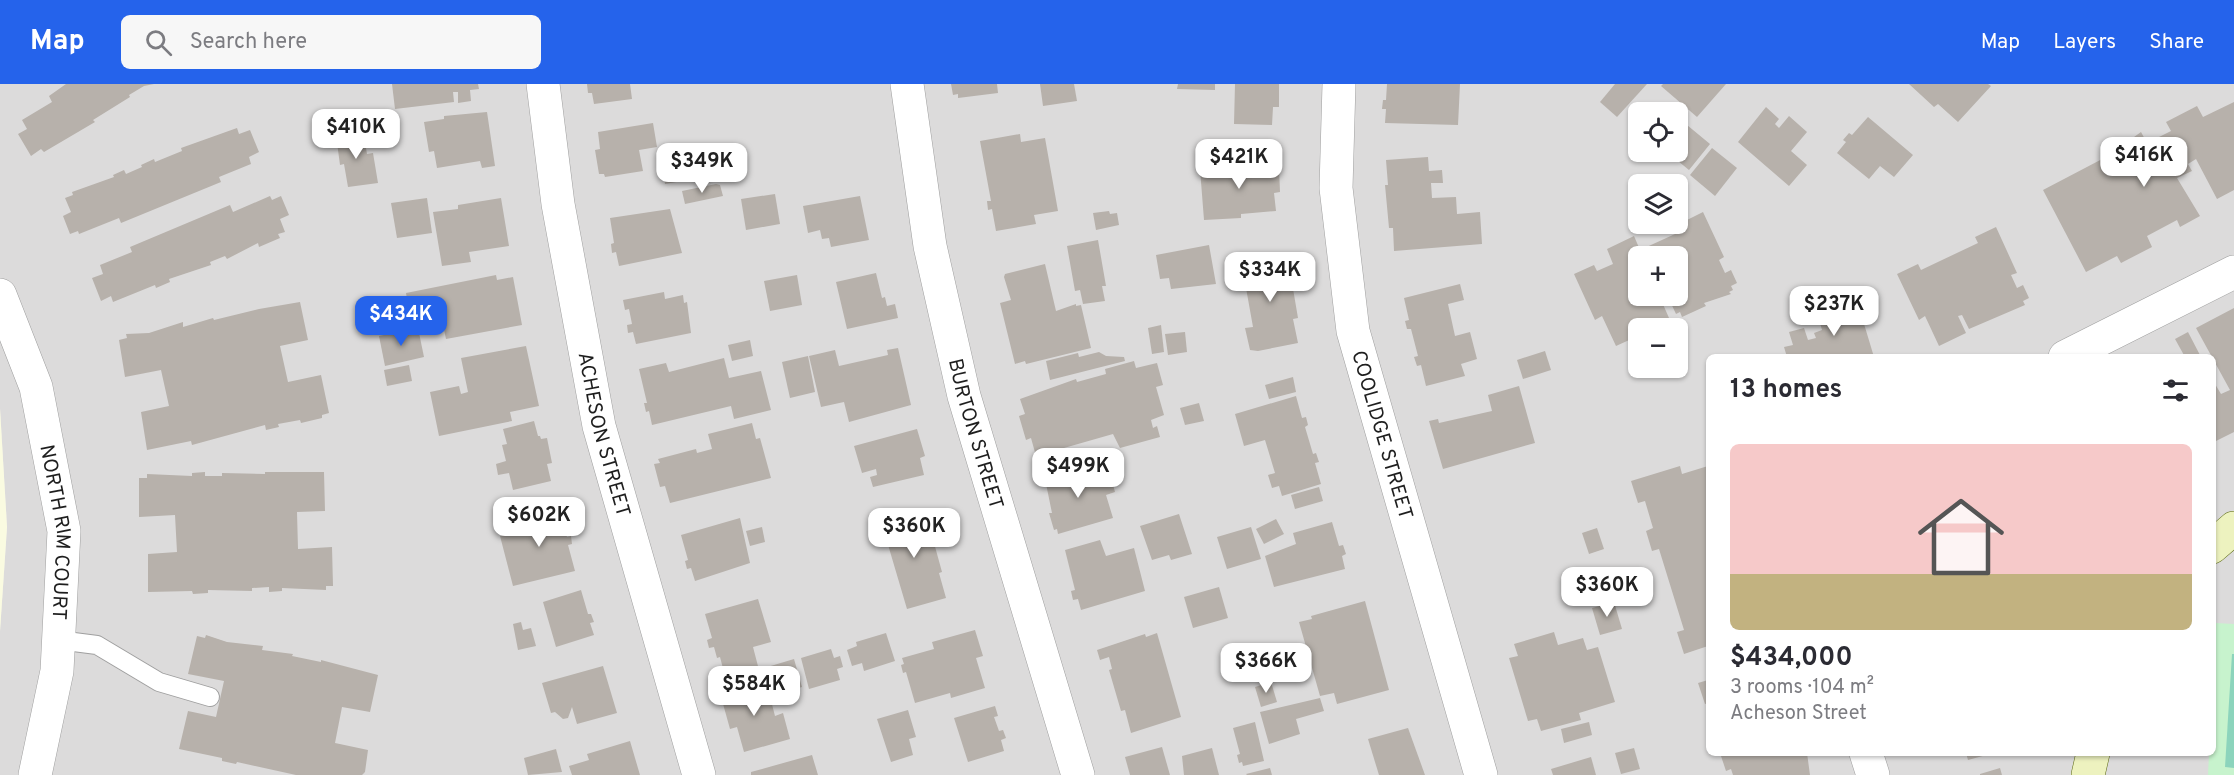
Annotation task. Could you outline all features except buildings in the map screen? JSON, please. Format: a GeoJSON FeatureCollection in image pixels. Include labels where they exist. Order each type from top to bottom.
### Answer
{"type":"FeatureCollection","features":[{"type":"Feature","properties":{"kind":"street","name":"ACHESON STREET"},"geometry":{"type":"LineString","coordinates":[[543,84],[558,204],[599,426],[699,775]]}},
{"type":"Feature","properties":{"kind":"street","name":"BURTON STREET"},"geometry":{"type":"LineString","coordinates":[[907,84],[930,246],[964,396],[1078,775]]}},
{"type":"Feature","properties":{"kind":"street","name":"COOLIDGE STREET"},"geometry":{"type":"LineString","coordinates":[[1339,84],[1336,188],[1353,331],[1481,775]]}},
{"type":"Feature","properties":{"kind":"street"},"geometry":{"type":"LineString","coordinates":[[2071,354],[2234,272]]}},
{"type":"Feature","properties":{"kind":"street","name":"NORTH RIM COURT"},"geometry":{"type":"LineString","coordinates":[[0,295],[36,387],[64,531],[57,670],[34,775]]}},
{"type":"Feature","properties":{"kind":"street"},"geometry":{"type":"LineString","coordinates":[[2216,544],[2234,528]]}},
{"type":"Feature","properties":{"kind":"street"},"geometry":{"type":"LineString","coordinates":[[1867,756],[1873,775]]}},
{"type":"Feature","properties":{"kind":"street"},"geometry":{"type":"LineString","coordinates":[[2088,775],[2092,756]]}},
{"type":"Feature","properties":{"kind":"lane"},"geometry":{"type":"LineString","coordinates":[[58,640],[97,645],[159,682],[210,697]]}},
{"type":"Feature","properties":{"kind":"shaded area"},"geometry":{"type":"Polygon","coordinates":[[[0,84],[2234,84],[2234,775],[0,775],[0,631],[7,527],[0,409],[0,84]]]}},
{"type":"Feature","properties":{"kind":"shaded area"},"geometry":{"type":"Polygon","coordinates":[[[0,409],[7,527],[0,631],[0,409]]]}},
{"type":"Feature","properties":{"kind":"green space"},"geometry":{"type":"Polygon","coordinates":[[[2216,623],[2234,624],[2234,775],[2208,775],[2209,756],[2216,756],[2216,623]]]}},
{"type":"Feature","properties":{"kind":"green space"},"geometry":{"type":"Polygon","coordinates":[[[2232,654],[2234,654],[2234,768],[2225,767],[2232,654]]]}}]}
